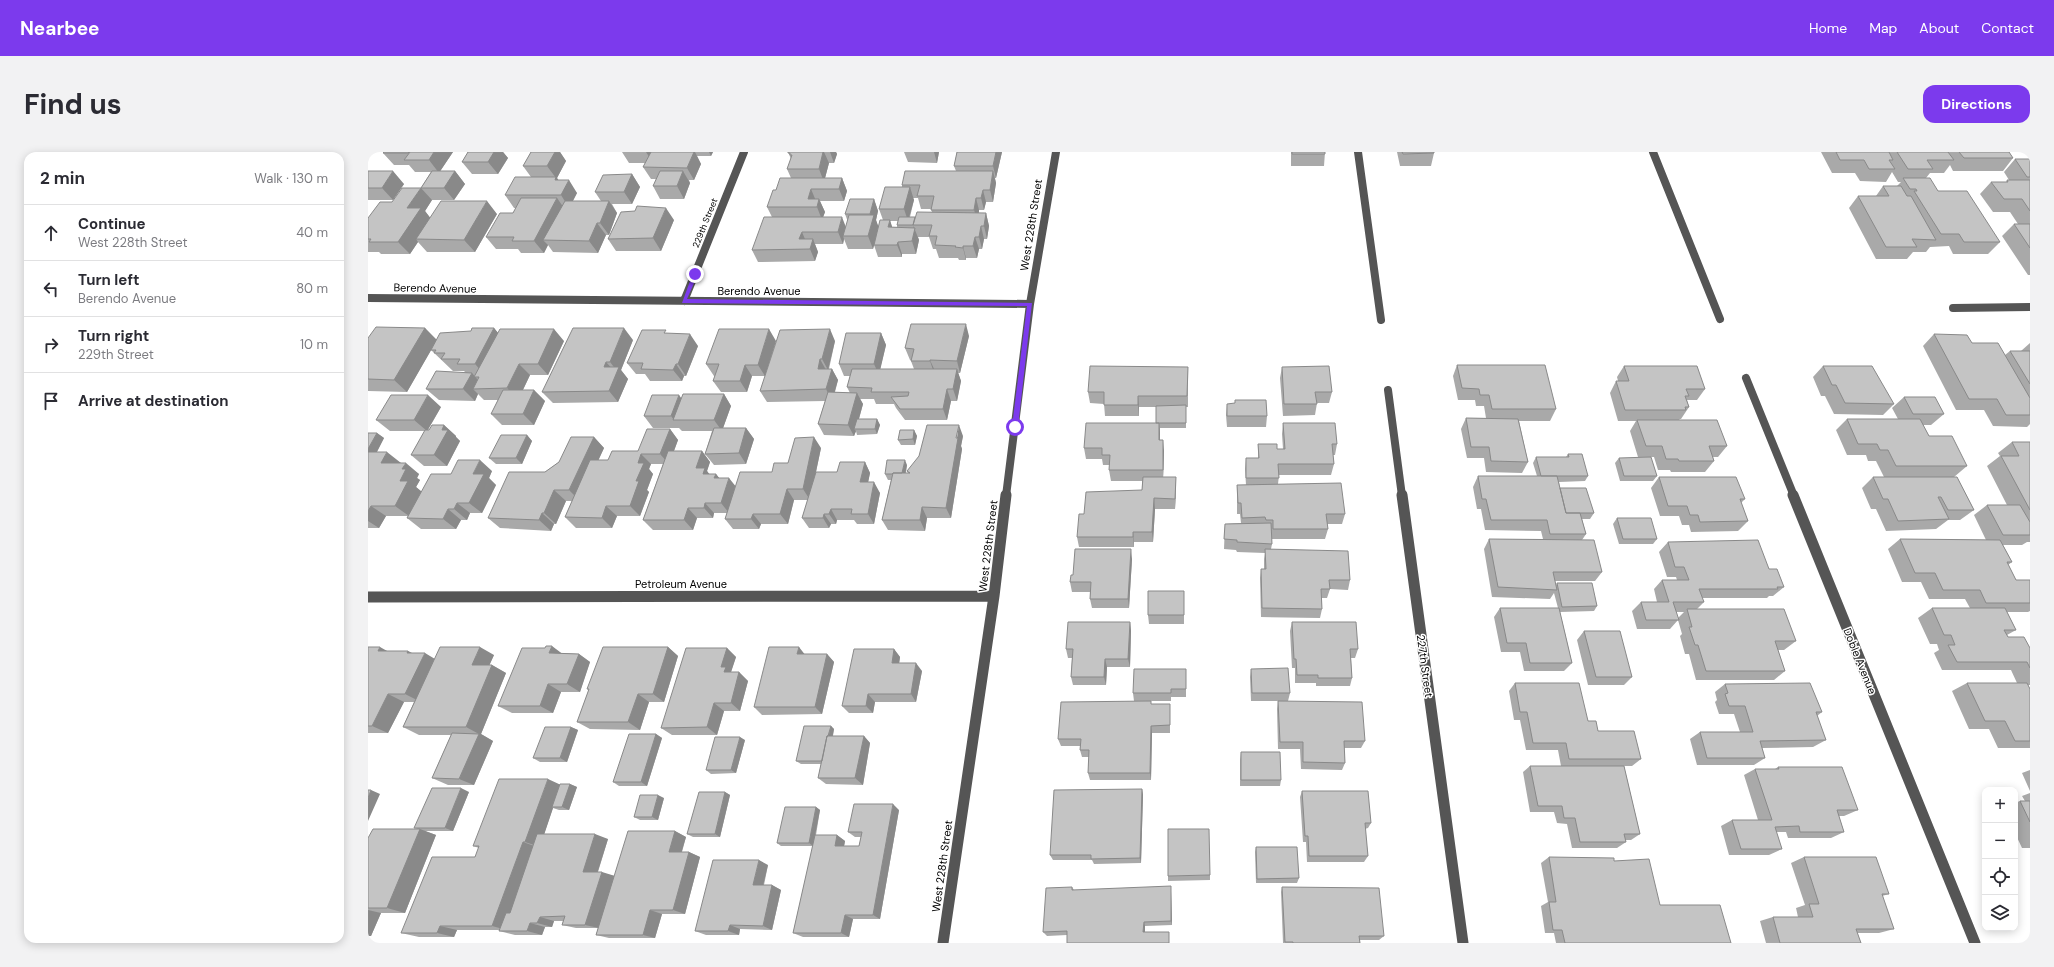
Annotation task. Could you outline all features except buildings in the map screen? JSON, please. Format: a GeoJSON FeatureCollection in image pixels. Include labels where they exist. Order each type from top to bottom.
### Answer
{"type":"FeatureCollection","features":[{"type":"Feature","properties":{"kind":"street","name":"229th Street"},"geometry":{"type":"LineString","coordinates":[[684,301],[744,152]]}},
{"type":"Feature","properties":{"kind":"street","name":"West 228th Street"},"geometry":{"type":"LineString","coordinates":[[943,943],[994,596],[1030,304],[1056,152]]}},
{"type":"Feature","properties":{"kind":"street"},"geometry":{"type":"LineString","coordinates":[[1358,152],[1381,320]]}},
{"type":"Feature","properties":{"kind":"street"},"geometry":{"type":"LineString","coordinates":[[1653,152],[1720,319]]}},
{"type":"Feature","properties":{"kind":"street","name":"Berendo Avenue"},"geometry":{"type":"LineString","coordinates":[[368,298],[1030,304]]}},
{"type":"Feature","properties":{"kind":"street"},"geometry":{"type":"LineString","coordinates":[[1953,308],[2030,307]]}},
{"type":"Feature","properties":{"kind":"street","name":"Doble Avenue"},"geometry":{"type":"LineString","coordinates":[[1746,378],[1974,943]]}},
{"type":"Feature","properties":{"kind":"street","name":"227th Street"},"geometry":{"type":"LineString","coordinates":[[1388,390],[1463,943]]}},
{"type":"Feature","properties":{"kind":"street","name":"Petroleum Avenue"},"geometry":{"type":"LineString","coordinates":[[368,597],[994,596]]}},
{"type":"Feature","properties":{"kind":"route"},"geometry":{"type":"LineString","coordinates":[[695,274],[684,301],[1030,304],[1015,427]]}}]}
